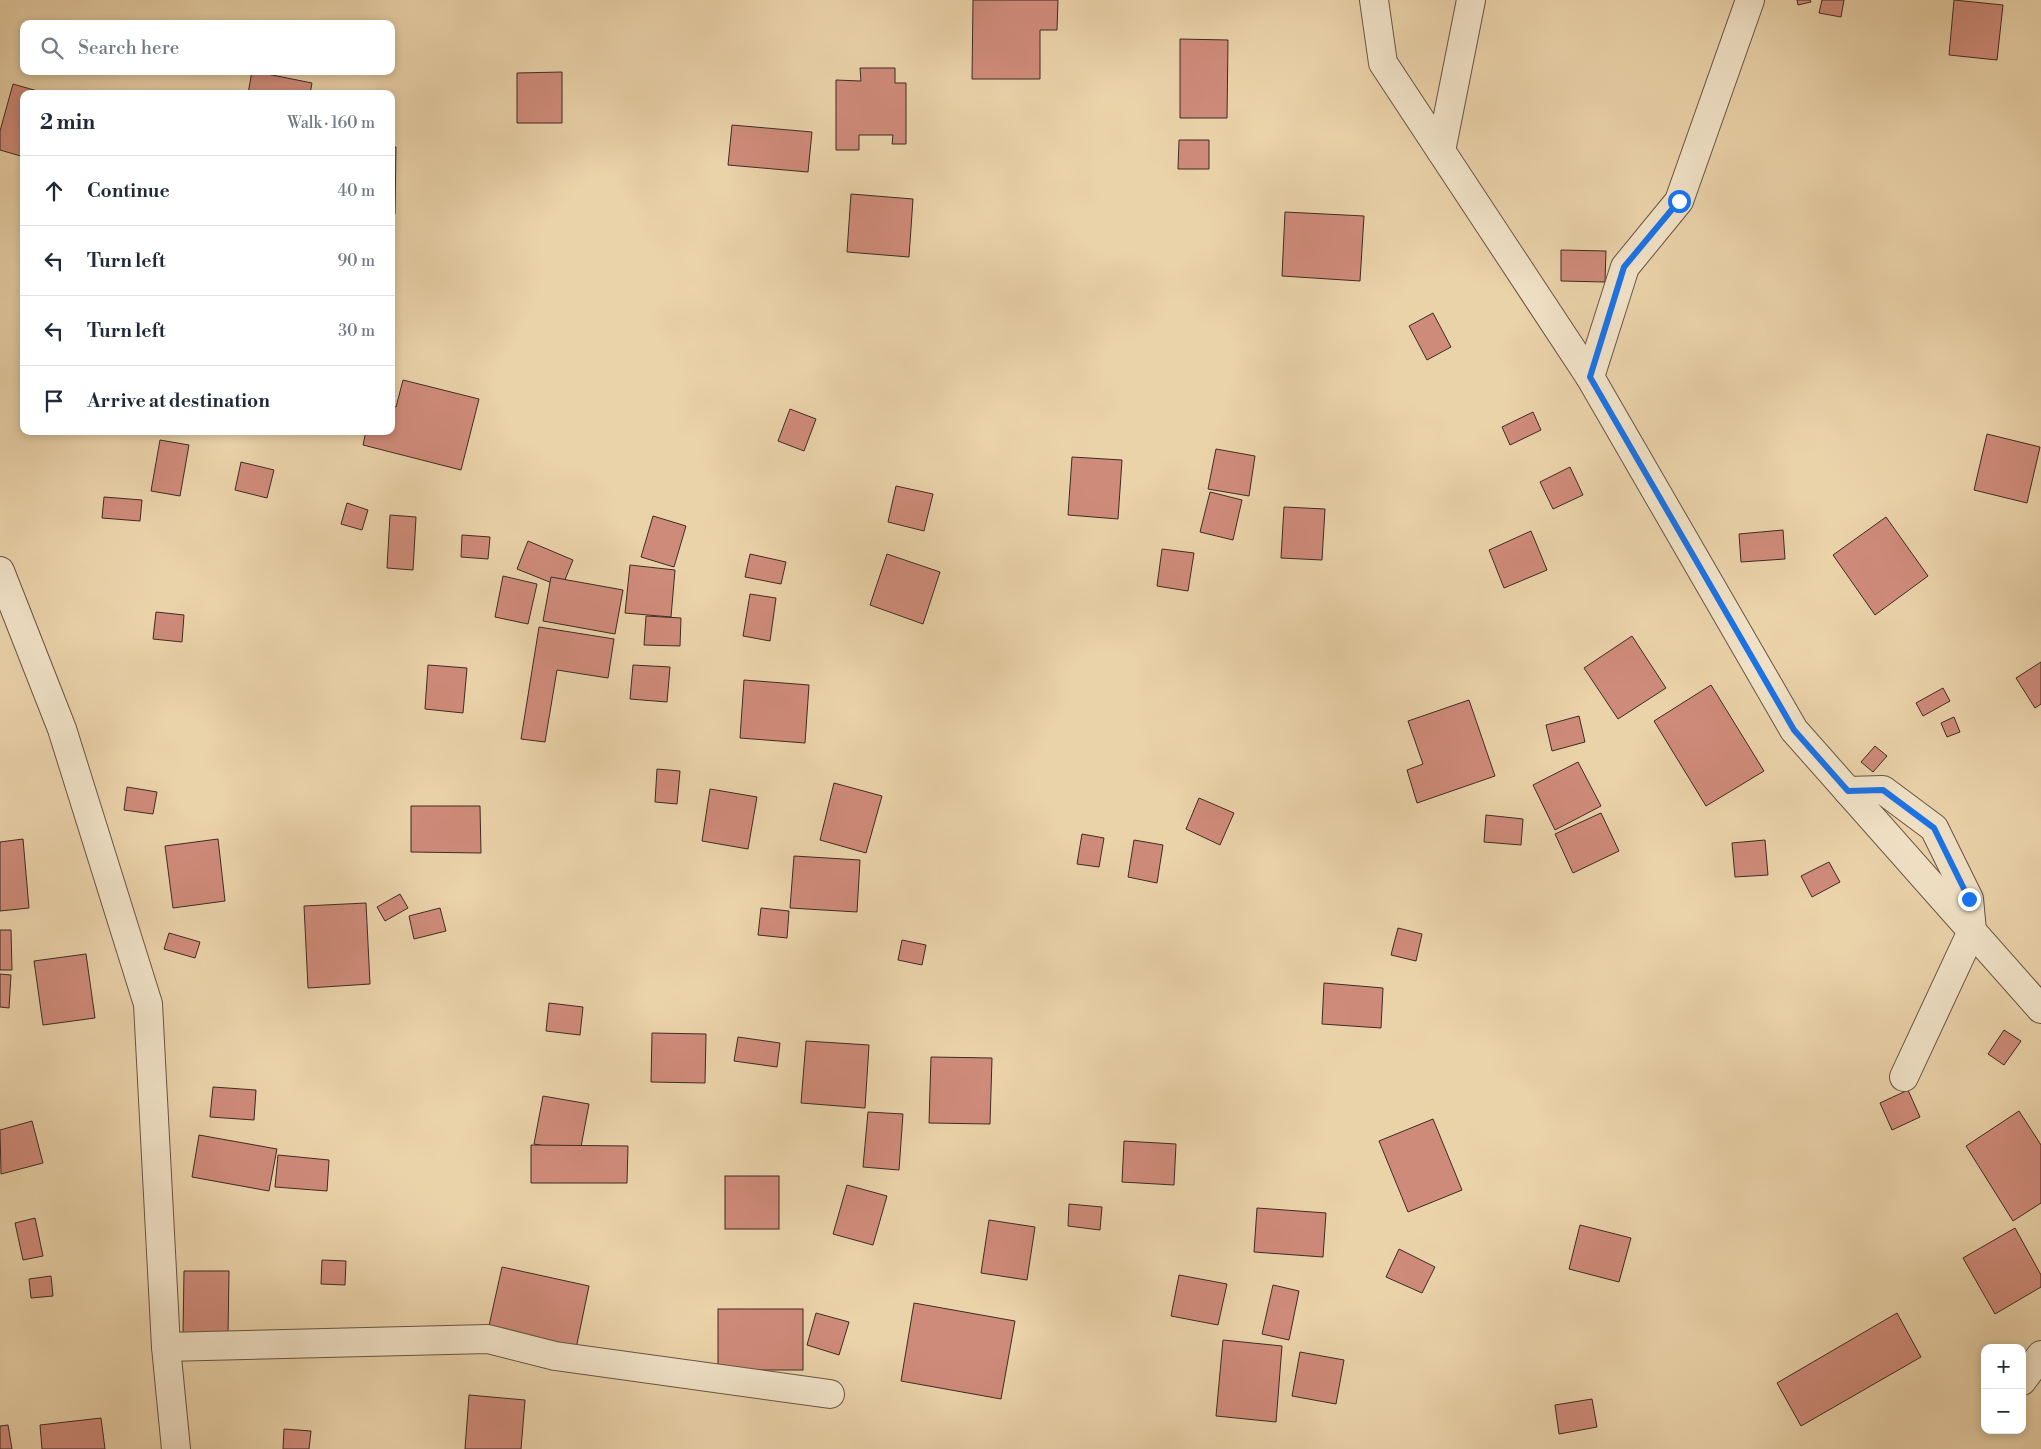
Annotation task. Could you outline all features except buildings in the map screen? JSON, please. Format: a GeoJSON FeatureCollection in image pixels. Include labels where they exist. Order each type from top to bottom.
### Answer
{"type":"FeatureCollection","features":[{"type":"Feature","properties":{"kind":"street"},"geometry":{"type":"LineString","coordinates":[[1374,0],[1384,63],[1590,377],[1794,730],[2041,1009]]}},
{"type":"Feature","properties":{"kind":"street"},"geometry":{"type":"LineString","coordinates":[[1441,151],[1471,0]]}},
{"type":"Feature","properties":{"kind":"street"},"geometry":{"type":"LineString","coordinates":[[1590,377],[1624,267],[1679,201],[1750,0]]}},
{"type":"Feature","properties":{"kind":"street"},"geometry":{"type":"LineString","coordinates":[[0,571],[62,729],[148,1004],[166,1347],[176,1449]]}},
{"type":"Feature","properties":{"kind":"street"},"geometry":{"type":"LineString","coordinates":[[1848,791],[1883,790],[1934,828],[1969,899],[1972,931],[1904,1077]]}},
{"type":"Feature","properties":{"kind":"street"},"geometry":{"type":"LineString","coordinates":[[166,1347],[488,1339],[554,1356],[830,1394]]}},
{"type":"Feature","properties":{"kind":"street"},"geometry":{"type":"LineString","coordinates":[[2026,1376],[2041,1355]]}},
{"type":"Feature","properties":{"kind":"street"},"geometry":{"type":"LineString","coordinates":[[2026,1384],[2041,1396]]}},
{"type":"Feature","properties":{"kind":"route"},"geometry":{"type":"LineString","coordinates":[[1679,201],[1624,267],[1590,377],[1794,730],[1848,791],[1883,790],[1934,828],[1969,899]]}}]}
